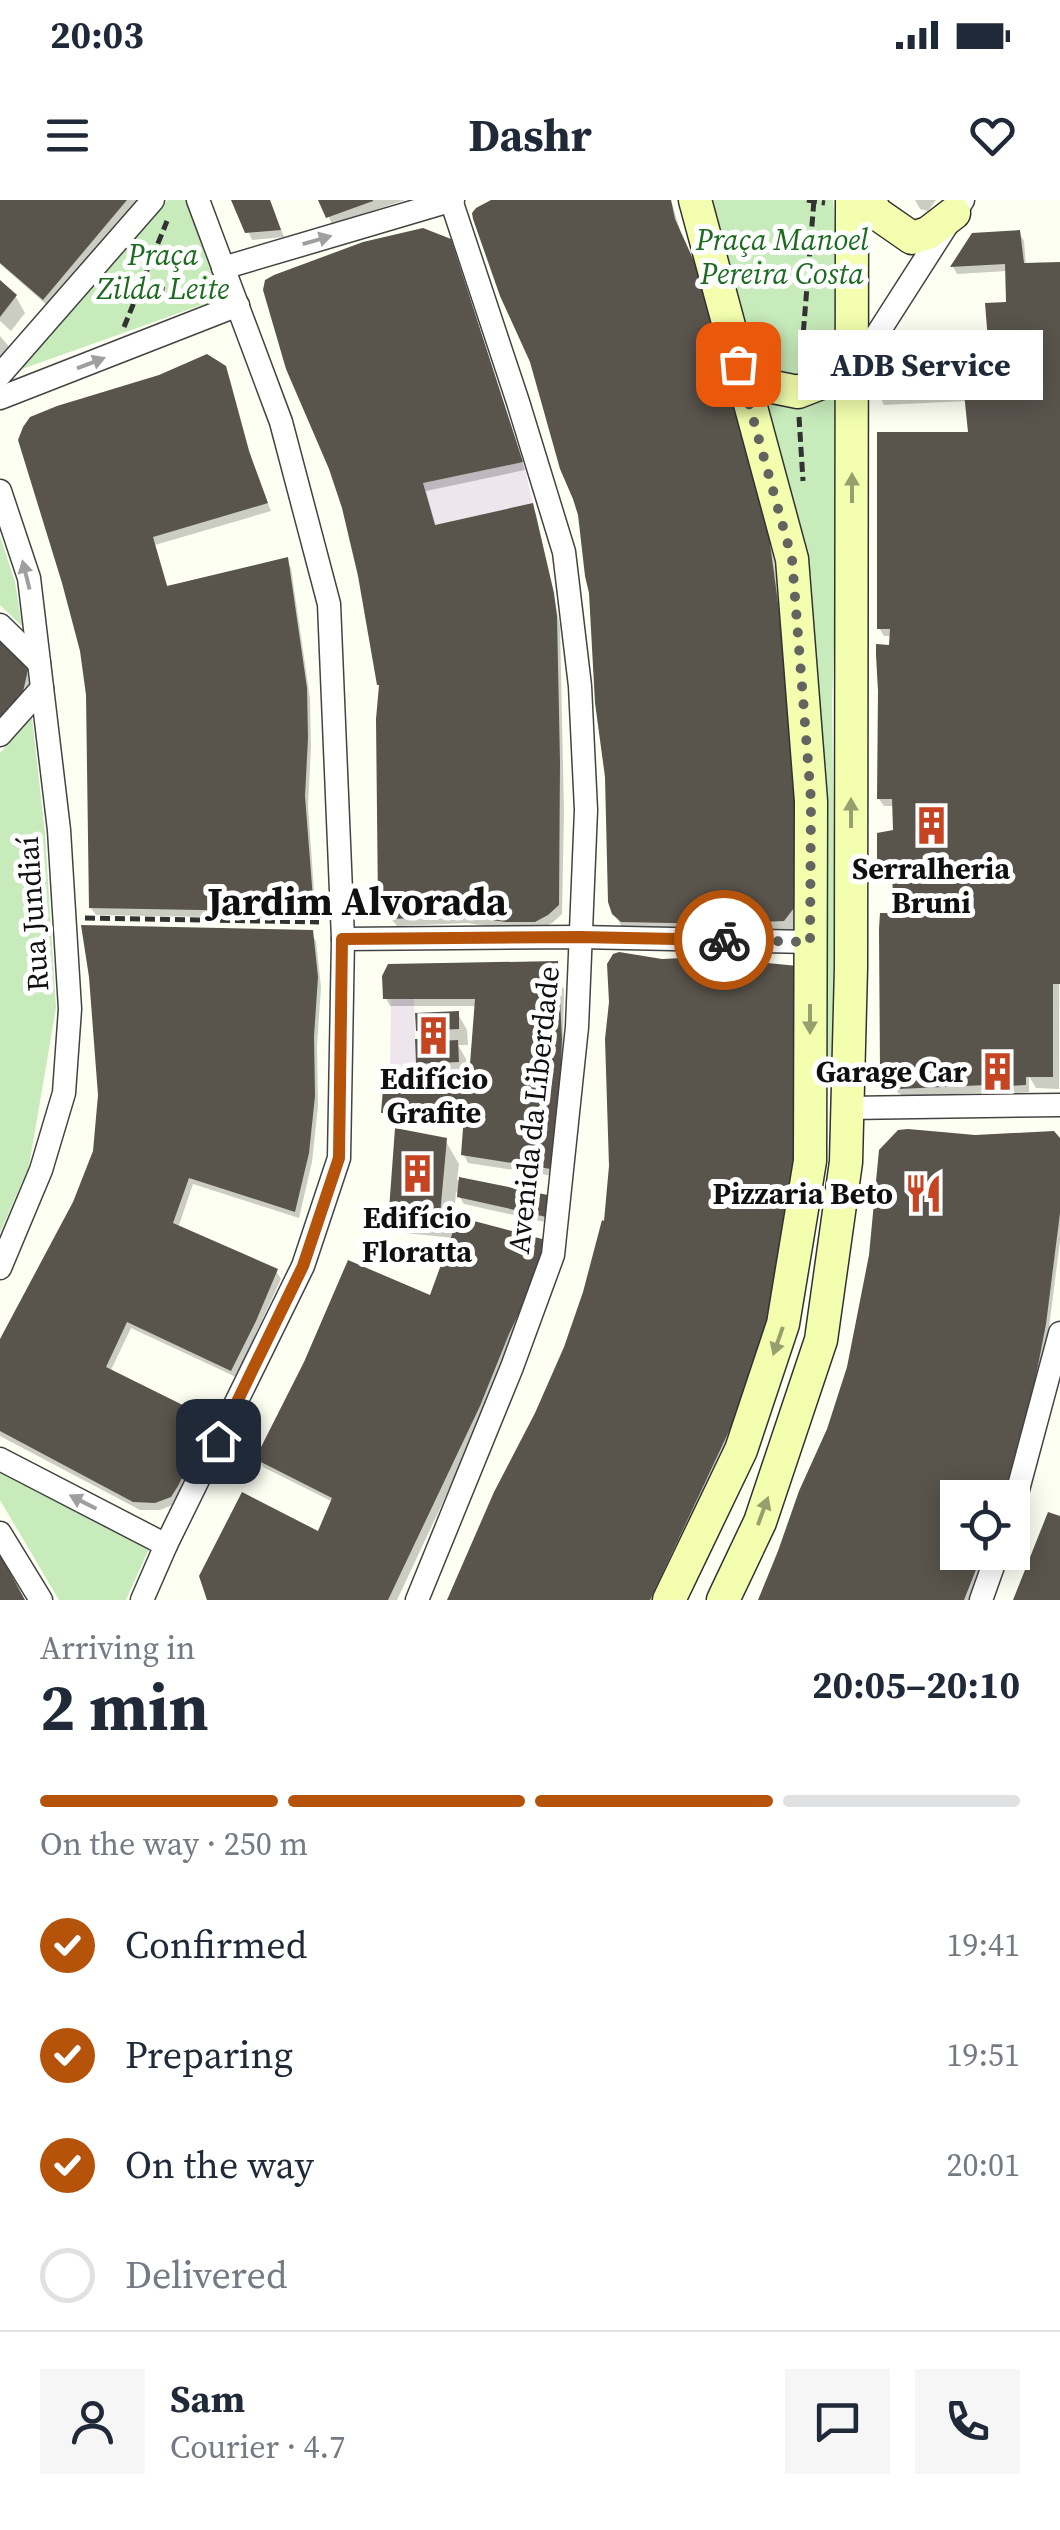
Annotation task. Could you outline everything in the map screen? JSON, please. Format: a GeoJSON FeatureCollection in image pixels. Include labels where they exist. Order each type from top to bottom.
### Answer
{"type":"FeatureCollection","features":[{"type":"Feature","properties":{"kind":"street"},"geometry":{"type":"LineString","coordinates":[[149,1598],[166,1545],[303,1266],[339,1158],[342,931],[328,604],[281,422],[198,200]]}},
{"type":"Feature","properties":{"kind":"street"},"geometry":{"type":"LineString","coordinates":[[223,268],[452,200]]}},
{"type":"Feature","properties":{"kind":"street","name":"Avenida da Liberdade"},"geometry":{"type":"LineString","coordinates":[[418,1600],[553,1255],[577,1028],[586,810],[580,686],[564,552],[452,200]]}},
{"type":"Feature","properties":{"kind":"street"},"geometry":{"type":"LineString","coordinates":[[669,1600],[741,1450],[783,1324],[810,1161],[811,800],[792,559],[695,200]]}},
{"type":"Feature","properties":{"kind":"street"},"geometry":{"type":"LineString","coordinates":[[868,200],[876,213],[912,238],[928,233],[959,206]]}},
{"type":"Feature","properties":{"kind":"street"},"geometry":{"type":"LineString","coordinates":[[723,1600],[760,1522],[821,1340],[846,1162],[851,968],[852,370],[842,202]]}},
{"type":"Feature","properties":{"kind":"street"},"geometry":{"type":"LineString","coordinates":[[876,336],[959,206]]}},
{"type":"Feature","properties":{"kind":"street"},"geometry":{"type":"LineString","coordinates":[[0,375],[161,209]]}},
{"type":"Feature","properties":{"kind":"street"},"geometry":{"type":"LineString","coordinates":[[0,398],[238,305]]}},
{"type":"Feature","properties":{"kind":"street"},"geometry":{"type":"LineString","coordinates":[[738,364],[763,385],[798,392],[852,370]]}},
{"type":"Feature","properties":{"kind":"street","name":"Rua Jundiaí"},"geometry":{"type":"LineString","coordinates":[[0,491],[29,578],[58,830],[70,1009],[64,1093],[41,1170],[0,1268]]}},
{"type":"Feature","properties":{"kind":"street"},"geometry":{"type":"LineString","coordinates":[[0,625],[39,663]]}},
{"type":"Feature","properties":{"kind":"street"},"geometry":{"type":"LineString","coordinates":[[0,735],[42,688]]}},
{"type":"Feature","properties":{"kind":"street"},"geometry":{"type":"LineString","coordinates":[[342,931],[810,942],[851,968]]}},
{"type":"Feature","properties":{"kind":"street"},"geometry":{"type":"LineString","coordinates":[[810,1092],[848,1108],[1060,1105]]}},
{"type":"Feature","properties":{"kind":"street"},"geometry":{"type":"LineString","coordinates":[[1021,1480],[1060,1334]]}},
{"type":"Feature","properties":{"kind":"street"},"geometry":{"type":"LineString","coordinates":[[0,1459],[166,1545]]}},
{"type":"Feature","properties":{"kind":"street"},"geometry":{"type":"LineString","coordinates":[[0,1533],[41,1600]]}},
{"type":"Feature","properties":{"kind":"street"},"geometry":{"type":"LineString","coordinates":[[982,1600],[992,1570]]}},
{"type":"Feature","properties":{"kind":"path"},"geometry":{"type":"LineString","coordinates":[[807,200],[842,202]]}},
{"type":"Feature","properties":{"kind":"path"},"geometry":{"type":"LineString","coordinates":[[121,333],[140,286],[161,209]]}},
{"type":"Feature","properties":{"kind":"path"},"geometry":{"type":"LineString","coordinates":[[96,280],[204,295]]}},
{"type":"Feature","properties":{"kind":"path"},"geometry":{"type":"LineString","coordinates":[[64,918],[342,931]]}},
{"type":"Feature","properties":{"kind":"shaded area"},"geometry":{"type":"Polygon","coordinates":[[[523,462],[533,503],[435,525],[423,483],[523,462]]]}},
{"type":"Feature","properties":{"kind":"shaded area"},"geometry":{"type":"Polygon","coordinates":[[[391,999],[414,999],[416,1076],[390,1076],[391,999]]]}},
{"type":"Feature","properties":{"kind":"green space","name":"Praça Zilda Leite"},"geometry":{"type":"Polygon","coordinates":[[[168,200],[186,200],[221,298],[11,373],[168,200]]]}},
{"type":"Feature","properties":{"kind":"green space","name":"Praça Manoel Pereira Costa"},"geometry":{"type":"Polygon","coordinates":[[[710,200],[833,200],[845,349],[793,379],[771,372],[751,355],[710,200]]]}},
{"type":"Feature","properties":{"kind":"green space"},"geometry":{"type":"Polygon","coordinates":[[[843,380],[832,703],[837,1087],[820,1086],[763,397],[843,380]]]}},
{"type":"Feature","properties":{"kind":"green space"},"geometry":{"type":"Polygon","coordinates":[[[0,536],[15,582],[22,626],[0,605],[0,536]]]}},
{"type":"Feature","properties":{"kind":"green space"},"geometry":{"type":"Polygon","coordinates":[[[32,718],[45,833],[56,1008],[29,1166],[0,1233],[0,753],[32,718]]]}},
{"type":"Feature","properties":{"kind":"green space"},"geometry":{"type":"Polygon","coordinates":[[[0,1461],[152,1542],[126,1600],[59,1600],[0,1500],[0,1461]]]}},
{"type":"Feature","properties":{"kind":"building"},"geometry":{"type":"Polygon","coordinates":[[[0,200],[127,200],[43,300],[0,263],[0,200]]]}},
{"type":"Feature","properties":{"kind":"building"},"geometry":{"type":"Polygon","coordinates":[[[231,200],[270,200],[281,230],[245,233],[231,200]]]}},
{"type":"Feature","properties":{"kind":"building"},"geometry":{"type":"Polygon","coordinates":[[[318,200],[373,200],[373,201],[326,218],[318,200]]]}},
{"type":"Feature","properties":{"kind":"building"},"geometry":{"type":"Polygon","coordinates":[[[491,200],[671,200],[675,219],[708,292],[767,521],[780,618],[795,811],[794,908],[784,921],[621,922],[612,914],[608,902],[605,777],[578,515],[560,469],[530,362],[500,296],[473,219],[476,208],[491,200]]]}},
{"type":"Feature","properties":{"kind":"building"},"geometry":{"type":"Polygon","coordinates":[[[423,228],[451,239],[523,462],[423,483],[435,525],[533,503],[554,593],[560,762],[559,905],[535,922],[461,916],[390,919],[378,905],[379,685],[342,508],[286,369],[263,290],[265,280],[274,275],[363,242],[423,228]]]}},
{"type":"Feature","properties":{"kind":"building"},"geometry":{"type":"Polygon","coordinates":[[[1020,230],[1024,263],[1060,262],[1060,984],[1053,984],[1053,1077],[1026,1077],[1026,1085],[898,1089],[885,1080],[880,1070],[880,913],[894,913],[892,875],[879,876],[877,857],[877,833],[893,830],[892,799],[877,799],[876,644],[889,645],[890,629],[877,629],[877,432],[968,432],[964,393],[877,398],[878,358],[989,354],[985,303],[1006,302],[1005,264],[950,267],[972,233],[1020,230]]]}},
{"type":"Feature","properties":{"kind":"building"},"geometry":{"type":"Polygon","coordinates":[[[0,280],[17,295],[0,317],[0,280]]]}},
{"type":"Feature","properties":{"kind":"building"},"geometry":{"type":"Polygon","coordinates":[[[207,354],[226,366],[268,503],[153,537],[167,586],[288,557],[307,688],[305,796],[314,912],[89,908],[86,695],[80,651],[18,440],[30,417],[159,375],[207,354]]]}},
{"type":"Feature","properties":{"kind":"building"},"geometry":{"type":"Polygon","coordinates":[[[0,634],[28,670],[22,696],[0,720],[0,634]]]}},
{"type":"Feature","properties":{"kind":"building"},"geometry":{"type":"Polygon","coordinates":[[[81,925],[313,930],[318,977],[315,1096],[309,1153],[295,1212],[189,1178],[173,1223],[278,1269],[256,1321],[231,1371],[127,1322],[106,1367],[211,1419],[171,1497],[155,1503],[133,1502],[0,1431],[0,1339],[73,1202],[93,1151],[98,1095],[81,925]]]}},
{"type":"Feature","properties":{"kind":"building"},"geometry":{"type":"Polygon","coordinates":[[[619,952],[662,959],[705,957],[798,966],[805,1083],[776,1302],[737,1414],[650,1600],[447,1600],[564,1347],[604,1221],[609,1166],[607,964],[619,952]]]}},
{"type":"Feature","properties":{"kind":"building"},"geometry":{"type":"Polygon","coordinates":[[[558,961],[562,1039],[557,1170],[461,1155],[464,1115],[381,1113],[384,1076],[469,1077],[475,999],[383,999],[382,976],[388,964],[558,961]]]}},
{"type":"Feature","properties":{"kind":"building","name":"Edifício Grafite"},"geometry":{"type":"Polygon","coordinates":[[[459,1011],[459,1029],[438,1030],[438,1041],[458,1040],[459,1062],[416,1064],[415,1039],[429,1039],[429,1031],[416,1031],[415,1013],[459,1011]]]}},
{"type":"Feature","properties":{"kind":"building","name":"Edifício Floratta"},"geometry":{"type":"Polygon","coordinates":[[[395,1128],[447,1138],[440,1215],[389,1210],[395,1128]]]}},
{"type":"Feature","properties":{"kind":"building"},"geometry":{"type":"Polygon","coordinates":[[[898,1130],[975,1135],[1054,1131],[1060,1138],[1060,1213],[1046,1324],[1027,1422],[1010,1480],[940,1480],[940,1570],[976,1570],[964,1600],[758,1600],[827,1429],[847,1367],[869,1255],[879,1150],[898,1130]]]}},
{"type":"Feature","properties":{"kind":"building"},"geometry":{"type":"Polygon","coordinates":[[[459,1177],[553,1196],[551,1218],[457,1197],[459,1177]]]}},
{"type":"Feature","properties":{"kind":"building"},"geometry":{"type":"Polygon","coordinates":[[[455,1216],[546,1240],[528,1294],[480,1406],[388,1600],[207,1600],[199,1576],[242,1492],[318,1531],[332,1498],[255,1459],[304,1362],[348,1260],[430,1295],[455,1216]]]}},
{"type":"Feature","properties":{"kind":"building"},"geometry":{"type":"Polygon","coordinates":[[[1048,1512],[1060,1516],[1060,1600],[1013,1600],[1025,1570],[1030,1570],[1030,1557],[1048,1512]]]}},
{"type":"Feature","properties":{"kind":"building"},"geometry":{"type":"Polygon","coordinates":[[[0,1554],[13,1578],[25,1600],[0,1600],[0,1554]]]}},
{"type":"Feature","properties":{"kind":"way so far"},"geometry":{"type":"LineString","coordinates":[[724,940],[810,942],[811,800],[792,559],[738,364]]}},
{"type":"Feature","properties":{"kind":"place","name":"ADB Service"},"geometry":{"type":"Point","coordinates":[738,364]}},
{"type":"Feature","properties":{"kind":"place","name":"Serralheria Bruni"},"geometry":{"type":"Point","coordinates":[931,825]}},
{"type":"Feature","properties":{"kind":"place","name":"Edifício Grafite"},"geometry":{"type":"Point","coordinates":[434,1035]}},
{"type":"Feature","properties":{"kind":"place","name":"Garage Car"},"geometry":{"type":"Point","coordinates":[997,1072]}},
{"type":"Feature","properties":{"kind":"place","name":"Edifício Floratta"},"geometry":{"type":"Point","coordinates":[417,1174]}},
{"type":"Feature","properties":{"kind":"place","name":"Pizzaria Beto"},"geometry":{"type":"Point","coordinates":[923,1194]}},
{"type":"Feature","properties":{"kind":"district","name":"Jardim Alvorada"},"geometry":{"type":"Point","coordinates":[357,901]}},
{"type":"Feature","properties":{"kind":"route"},"geometry":{"type":"LineString","coordinates":[[218,1441],[303,1266],[339,1158],[342,939],[724,940]]}}]}
